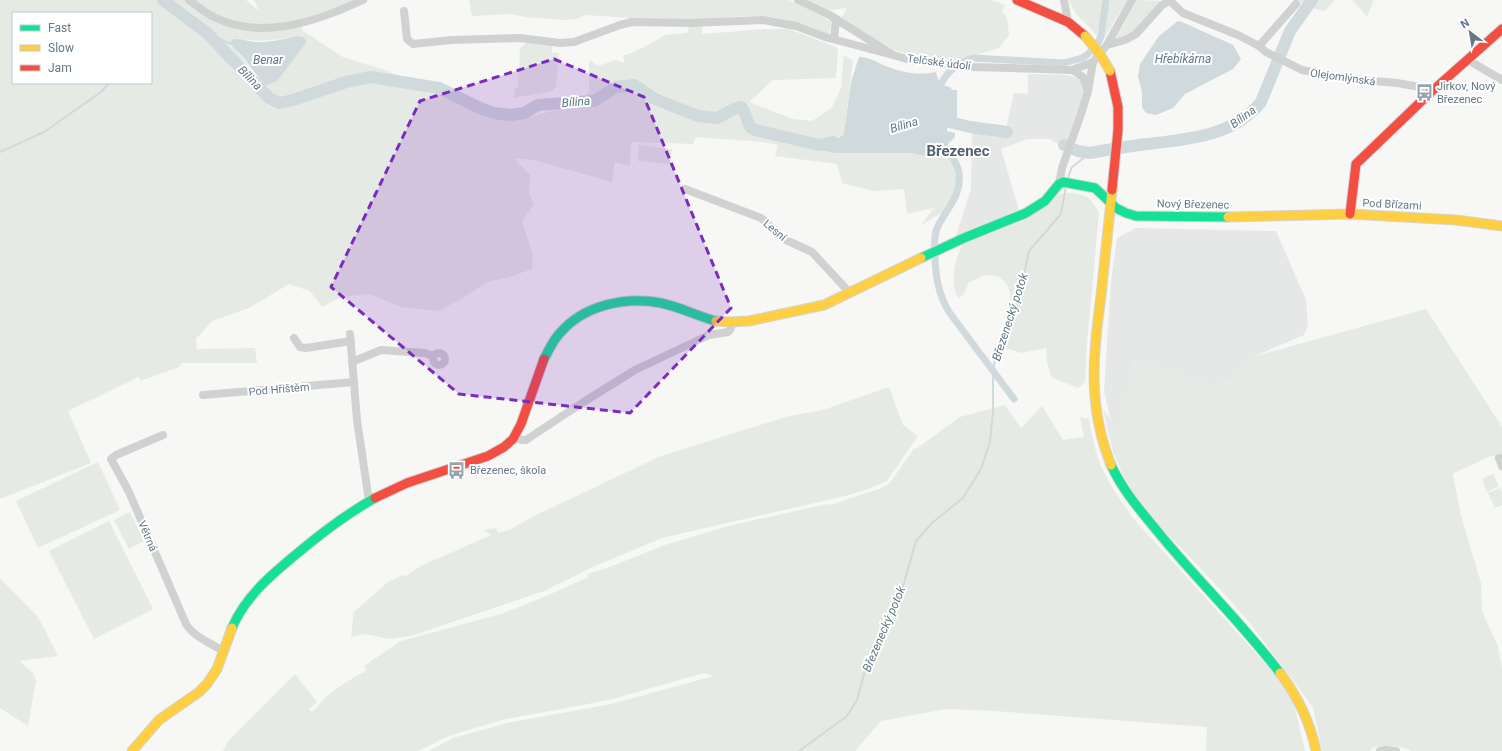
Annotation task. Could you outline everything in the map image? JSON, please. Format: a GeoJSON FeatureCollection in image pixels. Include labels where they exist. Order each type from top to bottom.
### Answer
{"type":"FeatureCollection","features":[{"type":"Feature","properties":{"kind":"street"},"geometry":{"type":"LineString","coordinates":[[189,0],[214,17],[236,26],[259,28],[285,26],[306,22],[330,15],[363,0]]}},
{"type":"Feature","properties":{"kind":"street","name":"Telčské údolí"},"geometry":{"type":"LineString","coordinates":[[798,0],[836,19],[892,55],[910,60],[965,66],[1072,70]]}},
{"type":"Feature","properties":{"kind":"street"},"geometry":{"type":"LineString","coordinates":[[1017,0],[1068,22],[1085,36],[1100,54],[1110,71],[1118,107],[1118,130],[1094,374],[1095,403],[1098,423],[1103,444],[1112,467],[1128,496],[1177,554],[1252,638],[1289,683],[1306,714],[1314,738],[1316,751]]}},
{"type":"Feature","properties":{"kind":"street"},"geometry":{"type":"LineString","coordinates":[[1064,0],[1068,22]]}},
{"type":"Feature","properties":{"kind":"street"},"geometry":{"type":"LineString","coordinates":[[132,751],[160,718],[206,685],[216,670],[236,620],[246,603],[265,581],[335,523],[369,501],[404,484],[494,454],[506,446],[522,425],[539,368],[548,349],[564,328],[583,314],[596,308],[614,303],[650,301],[668,304],[708,319],[746,322],[813,308],[830,303],[928,254],[1026,213],[1045,201],[1064,183],[1062,168],[1088,91],[1093,62],[1107,44],[1132,0]]}},
{"type":"Feature","properties":{"kind":"street"},"geometry":{"type":"LineString","coordinates":[[1107,44],[1125,40],[1136,34],[1162,5],[1170,0]]}},
{"type":"Feature","properties":{"kind":"street","name":"Olejomlýnská"},"geometry":{"type":"LineString","coordinates":[[1170,0],[1183,13],[1238,35],[1284,62],[1311,73],[1426,88],[1432,92]]}},
{"type":"Feature","properties":{"kind":"street"},"geometry":{"type":"LineString","coordinates":[[1259,46],[1296,4]]}},
{"type":"Feature","properties":{"kind":"street"},"geometry":{"type":"LineString","coordinates":[[404,11],[407,39],[413,44],[451,40],[520,38],[560,43],[574,42],[632,22],[690,23],[763,20],[796,26],[825,37],[892,55]]}},
{"type":"Feature","properties":{"kind":"street"},"geometry":{"type":"LineString","coordinates":[[834,39],[836,19]]}},
{"type":"Feature","properties":{"kind":"street"},"geometry":{"type":"LineString","coordinates":[[1350,214],[1356,164],[1432,92],[1502,29]]}},
{"type":"Feature","properties":{"kind":"street"},"geometry":{"type":"LineString","coordinates":[[1468,60],[1502,80]]}},
{"type":"Feature","properties":{"kind":"street"},"geometry":{"type":"LineString","coordinates":[[1072,70],[1093,62]]}},
{"type":"Feature","properties":{"kind":"street"},"geometry":{"type":"LineString","coordinates":[[1072,70],[1078,72],[1083,77],[1088,91]]}},
{"type":"Feature","properties":{"kind":"street","name":"Nový Březenec"},"geometry":{"type":"LineString","coordinates":[[1064,183],[1095,189],[1105,196],[1110,203],[1119,210],[1126,214],[1136,216],[1280,216]]}},
{"type":"Feature","properties":{"kind":"street","name":"Lesní"},"geometry":{"type":"LineString","coordinates":[[685,189],[761,218],[786,240],[812,252],[850,293]]}},
{"type":"Feature","properties":{"kind":"street","name":"Pod Břízami"},"geometry":{"type":"LineString","coordinates":[[1280,216],[1350,214],[1456,220],[1502,226]]}},
{"type":"Feature","properties":{"kind":"street"},"geometry":{"type":"LineString","coordinates":[[515,436],[521,440],[526,440],[582,402],[635,370],[709,335],[728,332],[733,322]]}},
{"type":"Feature","properties":{"kind":"street"},"geometry":{"type":"LineString","coordinates":[[294,338],[300,347],[306,348],[350,337],[357,420],[369,501]]}},
{"type":"Feature","properties":{"kind":"street"},"geometry":{"type":"LineString","coordinates":[[352,362],[381,350],[425,353],[433,356]]}},
{"type":"Feature","properties":{"kind":"street","name":"Pod Hřištěm"},"geometry":{"type":"LineString","coordinates":[[203,395],[354,382]]}},
{"type":"Feature","properties":{"kind":"street","name":"Větrná"},"geometry":{"type":"LineString","coordinates":[[163,435],[116,455],[111,459],[132,498],[186,624],[194,634],[211,643],[223,652]]}},
{"type":"Feature","properties":{"kind":"street"},"geometry":{"type":"LineString","coordinates":[[1380,751],[1396,751]]}},
{"type":"Feature","properties":{"kind":"highlighted area"},"geometry":{"type":"Polygon","coordinates":[[[554,59],[644,97],[731,308],[630,413],[459,394],[331,287],[420,101],[554,59]]]}},
{"type":"Feature","properties":{"kind":"shaded area"},"geometry":{"type":"Polygon","coordinates":[[[0,0],[246,0],[259,11],[254,0],[353,0],[340,7],[300,19],[303,31],[343,57],[385,70],[498,119],[524,118],[573,106],[589,92],[589,60],[599,66],[614,60],[625,63],[623,56],[636,51],[666,35],[687,33],[690,24],[703,23],[702,34],[764,29],[789,29],[838,48],[836,78],[773,80],[749,102],[793,119],[812,121],[832,108],[841,88],[844,55],[853,61],[844,134],[834,139],[921,155],[933,156],[946,153],[958,172],[955,194],[948,209],[921,225],[934,208],[907,214],[904,189],[874,191],[842,183],[837,164],[775,156],[778,145],[763,142],[696,137],[693,144],[631,142],[630,166],[615,162],[612,182],[534,160],[514,158],[530,175],[529,193],[534,205],[522,221],[533,255],[532,269],[510,277],[487,282],[439,311],[402,307],[368,294],[341,297],[322,307],[310,291],[289,284],[249,308],[212,321],[196,339],[197,349],[255,348],[257,363],[181,363],[179,367],[140,381],[139,377],[68,411],[91,463],[0,499],[0,0]],[[298,36],[261,41],[237,38],[231,46],[242,57],[258,78],[303,37],[298,36]]]}},
{"type":"Feature","properties":{"kind":"shaded area"},"geometry":{"type":"Polygon","coordinates":[[[469,0],[788,0],[826,15],[826,20],[832,20],[829,35],[793,22],[773,17],[744,16],[674,21],[585,15],[577,19],[565,20],[525,17],[511,14],[472,16],[469,0]]]}},
{"type":"Feature","properties":{"kind":"shaded area"},"geometry":{"type":"Polygon","coordinates":[[[808,0],[991,0],[1005,5],[1002,12],[1007,18],[1009,35],[999,48],[955,61],[910,55],[885,47],[841,19],[847,8],[830,10],[808,0]]]}},
{"type":"Feature","properties":{"kind":"shaded area"},"geometry":{"type":"Polygon","coordinates":[[[1069,0],[1104,0],[1097,36],[1078,16],[1069,0]]]}},
{"type":"Feature","properties":{"kind":"shaded area"},"geometry":{"type":"Polygon","coordinates":[[[1109,0],[1127,0],[1102,42],[1105,35],[1109,0]]]}},
{"type":"Feature","properties":{"kind":"shaded area"},"geometry":{"type":"Polygon","coordinates":[[[1137,0],[1161,1],[1137,30],[1126,37],[1116,39],[1137,0]]]}},
{"type":"Feature","properties":{"kind":"shaded area"},"geometry":{"type":"Polygon","coordinates":[[[1295,0],[1335,0],[1325,11],[1315,9],[1295,0]]]}},
{"type":"Feature","properties":{"kind":"shaded area"},"geometry":{"type":"Polygon","coordinates":[[[1352,0],[1374,0],[1367,16],[1352,0]]]}},
{"type":"Feature","properties":{"kind":"shaded area"},"geometry":{"type":"Polygon","coordinates":[[[528,42],[552,44],[552,53],[559,53],[556,86],[552,91],[514,98],[515,88],[518,88],[520,48],[528,42]]]}},
{"type":"Feature","properties":{"kind":"shaded area"},"geometry":{"type":"Polygon","coordinates":[[[1028,74],[1067,75],[1080,79],[1085,89],[1084,95],[1068,143],[1066,142],[1063,147],[1050,139],[1027,139],[1001,149],[1019,210],[956,236],[971,189],[972,132],[1006,135],[1014,93],[1028,94],[1028,74]]]}},
{"type":"Feature","properties":{"kind":"shaded area"},"geometry":{"type":"Polygon","coordinates":[[[639,145],[672,149],[670,164],[638,161],[639,145]]]}},
{"type":"Feature","properties":{"kind":"shaded area"},"geometry":{"type":"Polygon","coordinates":[[[1059,194],[1080,194],[1091,200],[1099,213],[1085,382],[1078,388],[1051,377],[1047,362],[1046,348],[1021,353],[997,345],[1006,320],[1010,299],[1008,286],[1003,280],[997,276],[987,275],[969,282],[963,295],[959,298],[955,292],[953,278],[956,261],[964,241],[1047,203],[1059,194]]]}},
{"type":"Feature","properties":{"kind":"shaded area"},"geometry":{"type":"Polygon","coordinates":[[[1136,228],[1276,231],[1306,300],[1308,326],[1304,335],[1255,356],[1233,380],[1212,386],[1135,361],[1115,440],[1104,391],[1111,281],[1117,238],[1136,228]]]}},
{"type":"Feature","properties":{"kind":"shaded area"},"geometry":{"type":"Polygon","coordinates":[[[1426,309],[1502,427],[1502,457],[1491,456],[1454,473],[1453,475],[1461,516],[1481,583],[1482,611],[1498,647],[1502,667],[1502,751],[1412,751],[1397,746],[1373,747],[1370,751],[1322,751],[1313,707],[1249,622],[1159,525],[1133,492],[1123,475],[1113,452],[1103,410],[1110,418],[1115,439],[1135,361],[1212,386],[1233,380],[1255,356],[1426,309]]]}},
{"type":"Feature","properties":{"kind":"shaded area"},"geometry":{"type":"Polygon","coordinates":[[[889,387],[903,425],[918,436],[887,481],[845,496],[662,538],[595,566],[544,591],[411,636],[389,639],[366,634],[351,637],[354,612],[388,582],[403,575],[404,577],[421,566],[491,535],[484,530],[496,528],[498,533],[509,530],[534,516],[661,456],[789,416],[823,410],[889,387]]]}},
{"type":"Feature","properties":{"kind":"shaded area"},"geometry":{"type":"Polygon","coordinates":[[[1005,405],[1021,428],[1042,406],[1063,440],[1084,437],[1080,417],[1089,419],[1100,464],[1117,494],[1133,518],[1271,670],[1294,704],[1305,751],[1206,751],[1207,727],[994,711],[946,709],[881,721],[855,751],[429,751],[453,738],[507,723],[611,704],[714,676],[704,673],[609,700],[506,719],[451,735],[418,751],[223,751],[227,743],[238,731],[295,674],[317,702],[309,709],[311,712],[335,690],[366,671],[364,666],[401,641],[501,614],[588,577],[588,574],[665,545],[728,526],[832,503],[827,506],[882,488],[890,483],[915,447],[916,449],[960,417],[1005,405]]]}},
{"type":"Feature","properties":{"kind":"shaded area"},"geometry":{"type":"Polygon","coordinates":[[[98,462],[120,510],[38,548],[16,501],[98,462]]]}},
{"type":"Feature","properties":{"kind":"shaded area"},"geometry":{"type":"Polygon","coordinates":[[[1493,474],[1499,486],[1487,492],[1482,479],[1493,474]]]}},
{"type":"Feature","properties":{"kind":"shaded area"},"geometry":{"type":"Polygon","coordinates":[[[1500,488],[1502,493],[1502,505],[1495,508],[1488,493],[1500,488]]]}},
{"type":"Feature","properties":{"kind":"shaded area"},"geometry":{"type":"Polygon","coordinates":[[[130,512],[144,541],[129,549],[114,520],[130,512]]]}},
{"type":"Feature","properties":{"kind":"shaded area"},"geometry":{"type":"Polygon","coordinates":[[[109,521],[153,609],[94,639],[49,551],[109,521]]]}},
{"type":"Feature","properties":{"kind":"shaded area"},"geometry":{"type":"Polygon","coordinates":[[[0,578],[38,617],[58,656],[19,661],[33,673],[36,681],[28,726],[0,708],[0,578]]]}},
{"type":"Feature","properties":{"kind":"water","name":"Hřebíkárna"},"geometry":{"type":"Polygon","coordinates":[[[1178,21],[1233,45],[1241,59],[1233,69],[1185,94],[1173,108],[1156,115],[1146,113],[1142,107],[1142,92],[1138,76],[1140,64],[1159,36],[1178,21]]]}},
{"type":"Feature","properties":{"kind":"water","name":"Benar"},"geometry":{"type":"Polygon","coordinates":[[[298,36],[303,37],[306,40],[306,43],[277,81],[267,85],[230,42],[238,39],[254,42],[265,42],[298,36]]]}},
{"type":"Feature","properties":{"kind":"water"},"geometry":{"type":"Polygon","coordinates":[[[859,57],[868,58],[902,71],[923,74],[936,72],[942,84],[950,87],[952,90],[957,90],[957,118],[933,115],[932,120],[956,127],[947,127],[947,131],[955,133],[955,137],[948,144],[948,151],[939,155],[930,156],[911,153],[836,153],[820,150],[820,139],[838,138],[844,134],[851,82],[859,57]]]}},
{"type":"Feature","properties":{"kind":"waterway","name":"Bílina"},"geometry":{"type":"LineString","coordinates":[[163,0],[207,33],[269,98],[279,103],[293,100],[346,82],[371,77],[439,88],[480,108],[494,113],[511,115],[524,113],[538,105],[594,101],[616,87],[634,85],[655,99],[698,116],[717,118],[741,107],[750,127],[755,130],[819,145],[833,142]]}},
{"type":"Feature","properties":{"kind":"waterway"},"geometry":{"type":"LineString","coordinates":[[938,91],[947,74],[956,66],[973,58],[1064,63],[1082,58],[1087,55],[1098,43],[1101,36],[1106,0]]}},
{"type":"Feature","properties":{"kind":"waterway","name":"Bílina"},"geometry":{"type":"LineString","coordinates":[[1064,145],[1078,151],[1090,153],[1189,139],[1221,130],[1236,123],[1249,114],[1261,102],[1290,31],[1312,0]]}},
{"type":"Feature","properties":{"kind":"waterway"},"geometry":{"type":"LineString","coordinates":[[207,33],[231,44]]}},
{"type":"Feature","properties":{"kind":"waterway","name":"Bílina"},"geometry":{"type":"LineString","coordinates":[[263,92],[265,82]]}},
{"type":"Feature","properties":{"kind":"waterway"},"geometry":{"type":"LineString","coordinates":[[0,152],[44,132],[101,92],[108,84]]}},
{"type":"Feature","properties":{"kind":"waterway","name":"Bílina"},"geometry":{"type":"LineString","coordinates":[[917,121],[929,117],[970,127],[1007,132]]}},
{"type":"Feature","properties":{"kind":"waterway"},"geometry":{"type":"LineString","coordinates":[[943,144],[957,165],[959,181],[956,195],[938,226],[935,236],[934,246],[938,284],[949,312],[1014,399]]}},
{"type":"Feature","properties":{"kind":"waterway","name":"Březenecký potok"},"geometry":{"type":"LineString","coordinates":[[1067,180],[1072,167],[1090,153]]}},
{"type":"Feature","properties":{"kind":"waterway","name":"Březenecký potok"},"geometry":{"type":"LineString","coordinates":[[799,751],[847,716],[857,700],[867,663],[900,597],[916,541],[932,523],[963,498],[981,469],[990,442],[993,411],[993,370],[995,360],[1003,345],[1019,297],[1029,251],[1061,214],[1066,186]]}},
{"type":"Feature","properties":{"kind":"traffic: fast"},"geometry":{"type":"LineString","coordinates":[[921,258],[964,238],[1026,213],[1045,201],[1059,184],[1063,182],[1095,188],[1116,208],[1136,216],[1228,217]]}},
{"type":"Feature","properties":{"kind":"traffic: fast"},"geometry":{"type":"LineString","coordinates":[[544,359],[555,339],[570,323],[593,309],[606,305],[620,302],[648,301],[675,307],[716,321]]}},
{"type":"Feature","properties":{"kind":"traffic: fast"},"geometry":{"type":"LineString","coordinates":[[1111,465],[1132,500],[1173,550],[1280,673]]}},
{"type":"Feature","properties":{"kind":"traffic: fast"},"geometry":{"type":"LineString","coordinates":[[232,628],[245,604],[263,583],[330,527],[375,498]]}},
{"type":"Feature","properties":{"kind":"traffic: slow"},"geometry":{"type":"LineString","coordinates":[[1085,36],[1100,54],[1110,71]]}},
{"type":"Feature","properties":{"kind":"traffic: slow"},"geometry":{"type":"LineString","coordinates":[[1111,465],[1103,442],[1098,420],[1094,377],[1097,333],[1112,190]]}},
{"type":"Feature","properties":{"kind":"traffic: slow"},"geometry":{"type":"LineString","coordinates":[[1228,217],[1350,214],[1456,220],[1502,226]]}},
{"type":"Feature","properties":{"kind":"traffic: slow"},"geometry":{"type":"LineString","coordinates":[[716,321],[749,321],[824,305],[921,258]]}},
{"type":"Feature","properties":{"kind":"traffic: slow"},"geometry":{"type":"LineString","coordinates":[[132,751],[159,720],[199,692],[207,684],[217,669],[232,628]]}},
{"type":"Feature","properties":{"kind":"traffic: slow"},"geometry":{"type":"LineString","coordinates":[[1280,673],[1292,691],[1307,719],[1316,751]]}},
{"type":"Feature","properties":{"kind":"traffic: jam"},"geometry":{"type":"LineString","coordinates":[[1017,0],[1068,22],[1085,36]]}},
{"type":"Feature","properties":{"kind":"traffic: jam"},"geometry":{"type":"LineString","coordinates":[[1350,214],[1356,164],[1431,92],[1502,29]]}},
{"type":"Feature","properties":{"kind":"traffic: jam"},"geometry":{"type":"LineString","coordinates":[[1110,71],[1118,107],[1118,130],[1112,190]]}},
{"type":"Feature","properties":{"kind":"traffic: jam"},"geometry":{"type":"LineString","coordinates":[[375,498],[407,483],[488,456],[504,447],[513,439],[521,424],[544,359]]}},
{"type":"Feature","properties":{"kind":"place","name":"Jirkov, Nový Březenec"},"geometry":{"type":"Point","coordinates":[1424,92]}},
{"type":"Feature","properties":{"kind":"place","name":"Březenec, škola"},"geometry":{"type":"Point","coordinates":[457,470]}},
{"type":"Feature","properties":{"kind":"district","name":"Březenec"},"geometry":{"type":"Point","coordinates":[958,151]}}]}
